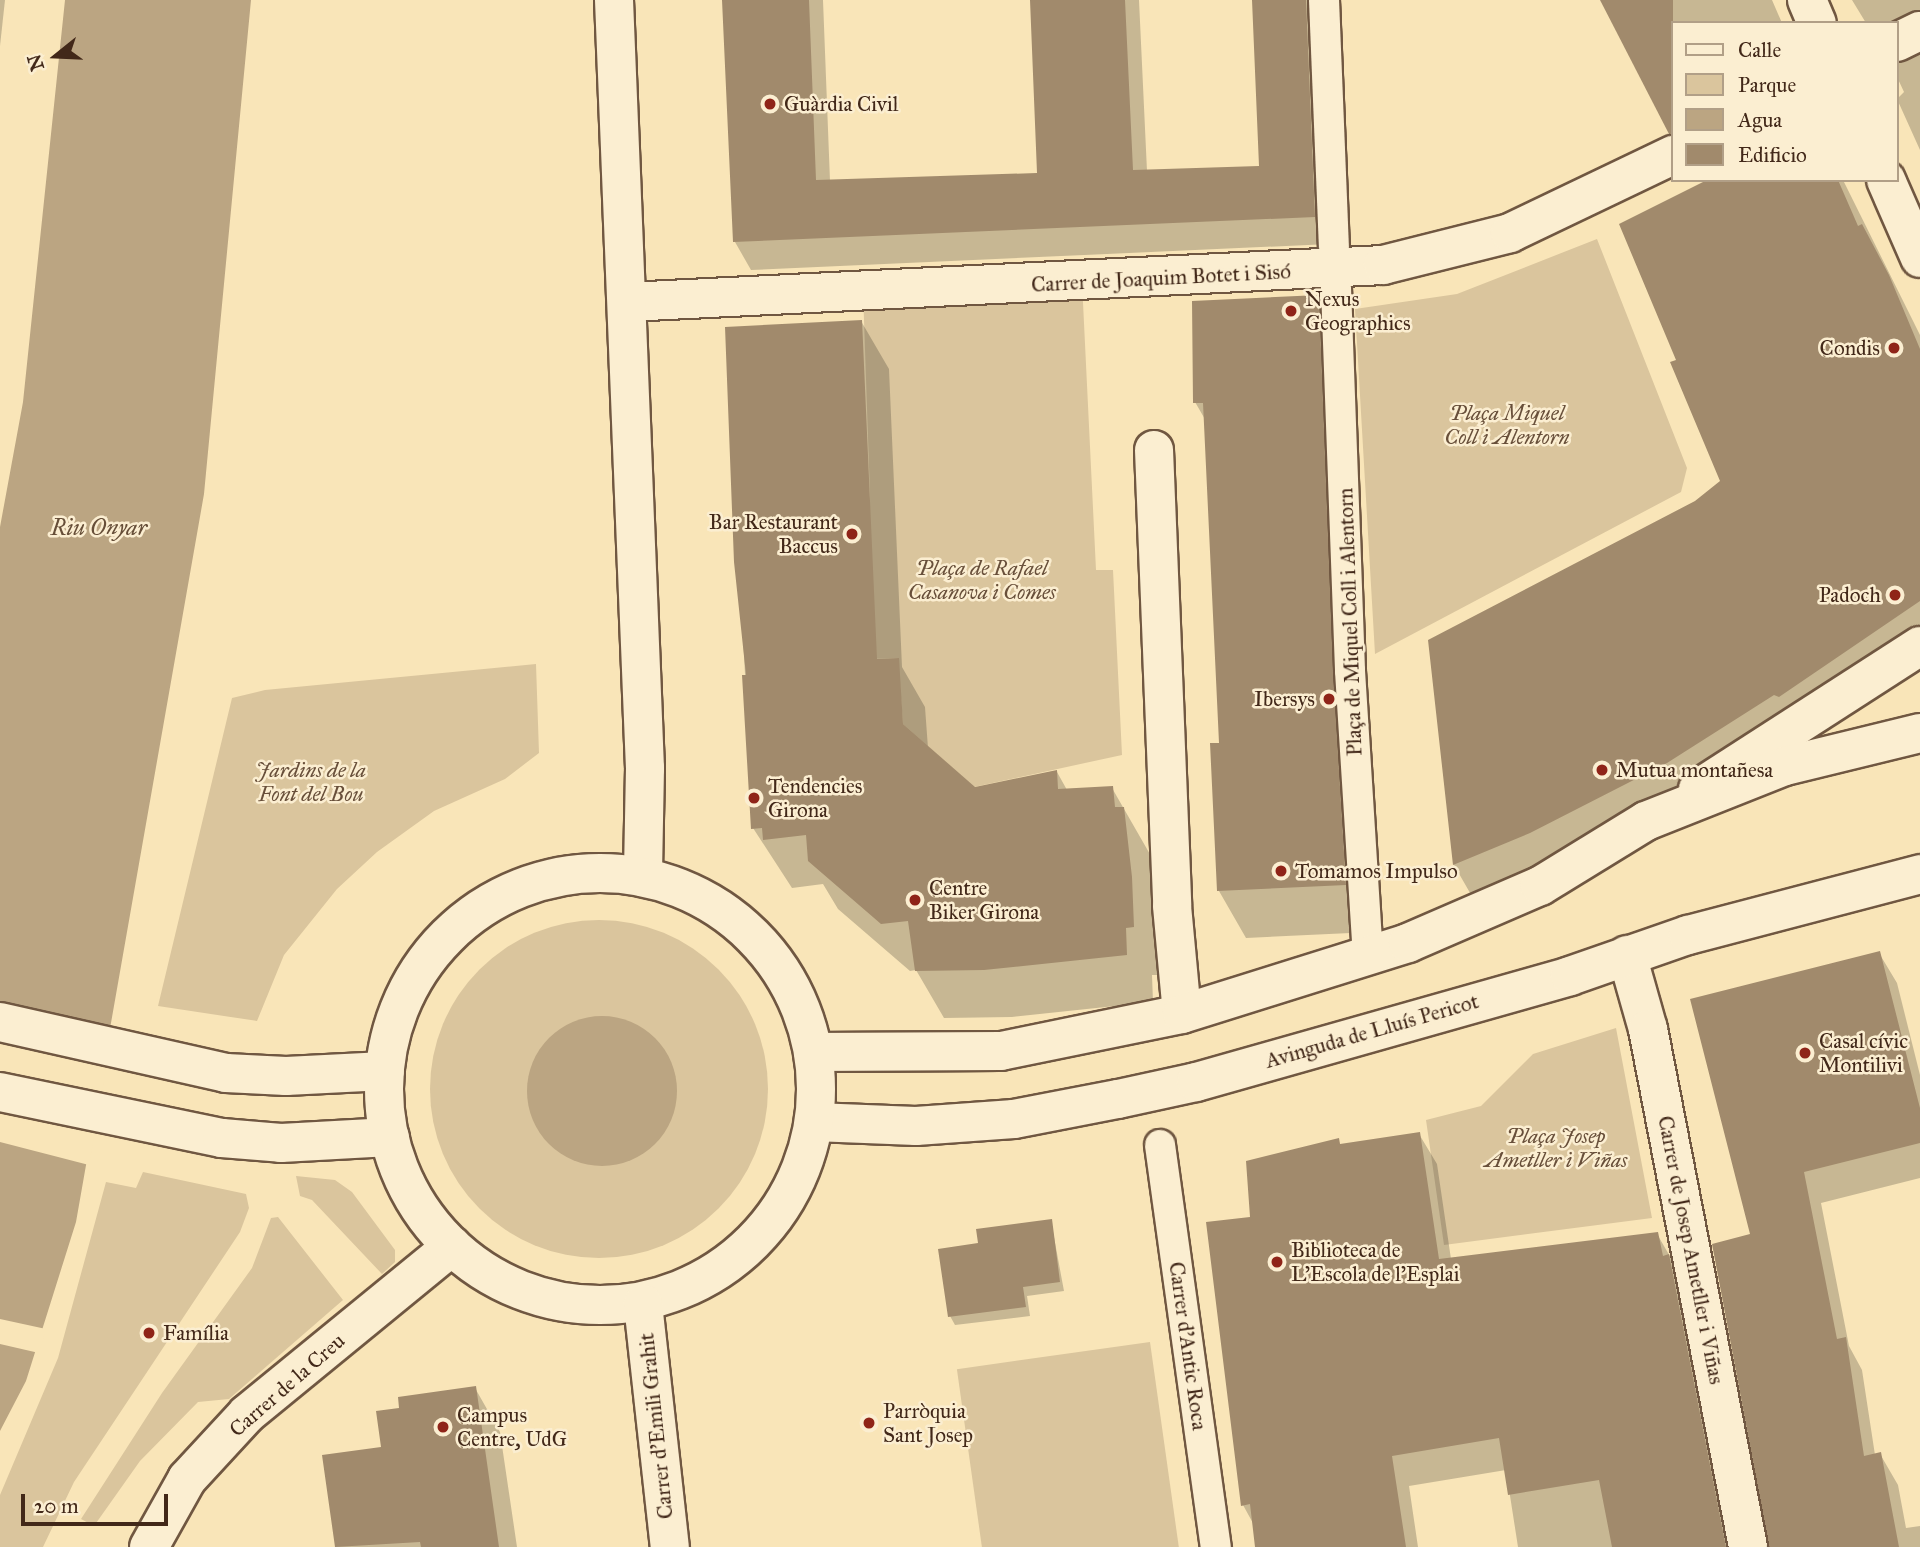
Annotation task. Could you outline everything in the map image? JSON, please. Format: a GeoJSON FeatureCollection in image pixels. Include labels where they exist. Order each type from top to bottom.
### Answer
{"type":"FeatureCollection","features":[{"type":"Feature","properties":{"kind":"street"},"geometry":{"type":"LineString","coordinates":[[614,0],[645,768],[643,877]]}},
{"type":"Feature","properties":{"kind":"street"},"geometry":{"type":"LineString","coordinates":[[1324,0],[1334,247]]}},
{"type":"Feature","properties":{"kind":"street"},"geometry":{"type":"LineString","coordinates":[[1807,0],[1816,21]]}},
{"type":"Feature","properties":{"kind":"street"},"geometry":{"type":"LineString","coordinates":[[1899,41],[1920,31]]}},
{"type":"Feature","properties":{"kind":"street","name":"Carrer de Joaquim Botet i Sisó"},"geometry":{"type":"LineString","coordinates":[[627,302],[1156,279],[1405,262],[1510,233],[1672,155]]}},
{"type":"Feature","properties":{"kind":"street"},"geometry":{"type":"LineString","coordinates":[[1887,182],[1920,258]]}},
{"type":"Feature","properties":{"kind":"street","name":"Plaça de Miquel Coll i Alentorn"},"geometry":{"type":"LineString","coordinates":[[1336,288],[1350,671],[1368,956]]}},
{"type":"Feature","properties":{"kind":"street"},"geometry":{"type":"LineString","coordinates":[[1154,450],[1172,906],[1182,1014]]}},
{"type":"Feature","properties":{"kind":"street"},"geometry":{"type":"LineString","coordinates":[[813,1052],[1001,1051],[1182,1014],[1368,956],[1540,886],[1920,646]]}},
{"type":"Feature","properties":{"kind":"street"},"geometry":{"type":"LineString","coordinates":[[1646,821],[1785,766],[1920,733]]}},
{"type":"Feature","properties":{"kind":"street"},"geometry":{"type":"LineString","coordinates":[[585,873],[643,877],[710,903],[762,946],[790,987],[813,1052],[814,1122],[796,1180],[750,1245],[718,1270],[643,1304],[554,1301],[507,1284],[452,1246],[411,1193],[390,1137],[385,1071],[393,1027],[407,992],[431,953],[455,928],[494,900],[535,883],[585,873]]}},
{"type":"Feature","properties":{"kind":"street","name":"Avinguda de Lluís Pericot"},"geometry":{"type":"LineString","coordinates":[[814,1122],[916,1126],[1069,1110],[1196,1082],[1570,976],[1627,955],[1920,874]]}},
{"type":"Feature","properties":{"kind":"street","name":"Carrer de Josep Ametller i Viñas"},"geometry":{"type":"LineString","coordinates":[[1627,955],[1648,1029],[1748,1547]]}},
{"type":"Feature","properties":{"kind":"street"},"geometry":{"type":"LineString","coordinates":[[0,1022],[226,1073],[385,1071]]}},
{"type":"Feature","properties":{"kind":"street"},"geometry":{"type":"LineString","coordinates":[[0,1092],[222,1138],[281,1143],[390,1137]]}},
{"type":"Feature","properties":{"kind":"street","name":"Carrer d'Antic Roca"},"geometry":{"type":"LineString","coordinates":[[1160,1144],[1216,1547]]}},
{"type":"Feature","properties":{"kind":"street","name":"Carrer de la Creu"},"geometry":{"type":"LineString","coordinates":[[149,1547],[187,1479],[247,1414],[452,1246]]}},
{"type":"Feature","properties":{"kind":"street","name":"Carrer d'Emili Grahit"},"geometry":{"type":"LineString","coordinates":[[643,1304],[670,1547]]}},
{"type":"Feature","properties":{"kind":"green space","name":"Plaça Miquel Coll i Alentorn"},"geometry":{"type":"Polygon","coordinates":[[[1597,239],[1687,468],[1681,492],[1375,654],[1355,309],[1457,294],[1597,239]]]}},
{"type":"Feature","properties":{"kind":"green space","name":"Plaça de Rafael Casanova i Comes"},"geometry":{"type":"Polygon","coordinates":[[[1082,282],[1096,570],[1113,570],[1122,755],[974,787],[903,724],[898,658],[867,659],[870,496],[863,291],[1082,282]]]}},
{"type":"Feature","properties":{"kind":"green space","name":"Jardins de la Font del Bou"},"geometry":{"type":"Polygon","coordinates":[[[536,664],[539,753],[505,779],[434,811],[377,852],[337,889],[284,955],[257,1021],[158,1006],[232,698],[265,690],[536,664]]]}},
{"type":"Feature","properties":{"kind":"green space"},"geometry":{"type":"Polygon","coordinates":[[[599,920],[632,923],[664,933],[693,948],[719,969],[740,995],[755,1024],[765,1056],[768,1089],[765,1122],[755,1154],[740,1183],[719,1209],[693,1230],[664,1245],[632,1255],[599,1258],[566,1255],[534,1245],[505,1230],[479,1209],[458,1183],[443,1154],[433,1122],[430,1089],[433,1056],[443,1024],[458,995],[479,969],[505,948],[534,933],[566,923],[599,920]]]}},
{"type":"Feature","properties":{"kind":"green space","name":"Plaça Josep Ametller i Viñas"},"geometry":{"type":"Polygon","coordinates":[[[1616,1028],[1652,1218],[1444,1245],[1426,1120],[1481,1106],[1533,1054],[1616,1028]]]}},
{"type":"Feature","properties":{"kind":"green space"},"geometry":{"type":"Polygon","coordinates":[[[143,1172],[246,1194],[249,1208],[240,1232],[74,1482],[43,1547],[0,1547],[0,1495],[58,1358],[106,1182],[136,1188],[143,1172]]]}},
{"type":"Feature","properties":{"kind":"green space"},"geometry":{"type":"Polygon","coordinates":[[[296,1176],[335,1180],[352,1192],[395,1250],[395,1262],[382,1274],[312,1200],[300,1196],[296,1176]]]}},
{"type":"Feature","properties":{"kind":"green space"},"geometry":{"type":"Polygon","coordinates":[[[278,1217],[343,1300],[229,1399],[198,1402],[140,1461],[94,1526],[81,1519],[162,1393],[252,1268],[271,1218],[278,1217]]]}},
{"type":"Feature","properties":{"kind":"green space"},"geometry":{"type":"Polygon","coordinates":[[[1150,1342],[1179,1547],[982,1547],[957,1369],[1150,1342]]]}},
{"type":"Feature","properties":{"kind":"water","name":"Riu Onyar"},"geometry":{"type":"Polygon","coordinates":[[[65,0],[251,0],[204,494],[76,1222],[26,1381],[0,1431],[0,527],[23,402],[65,0]]]}},
{"type":"Feature","properties":{"kind":"water"},"geometry":{"type":"Polygon","coordinates":[[[602,1016],[631,1021],[655,1038],[672,1062],[677,1091],[672,1120],[655,1144],[631,1161],[602,1166],[573,1161],[549,1144],[532,1120],[527,1091],[532,1062],[549,1038],[573,1021],[602,1016]]]}},
{"type":"Feature","properties":{"kind":"pier"},"geometry":{"type":"Polygon","coordinates":[[[0,1007],[112,1035],[89,1165],[0,1142],[0,1007]]]}},
{"type":"Feature","properties":{"kind":"pier"},"geometry":{"type":"Polygon","coordinates":[[[0,1319],[46,1329],[39,1353],[0,1344],[0,1319]]]}},
{"type":"Feature","properties":{"kind":"building","name":"Guàrdia Civil"},"geometry":{"type":"Polygon","coordinates":[[[722,0],[809,0],[816,180],[1037,173],[1030,0],[1125,0],[1133,170],[1259,166],[1252,0],[1306,0],[1315,217],[733,242],[722,0]]]}},
{"type":"Feature","properties":{"kind":"building"},"geometry":{"type":"Polygon","coordinates":[[[1600,0],[1673,0],[1672,133],[1669,134],[1600,0]]]}},
{"type":"Feature","properties":{"kind":"building"},"geometry":{"type":"Polygon","coordinates":[[[1703,182],[1839,182],[1858,226],[1862,224],[1889,275],[1920,349],[1920,601],[1779,697],[1774,695],[1667,763],[1530,833],[1453,865],[1428,640],[1695,501],[1720,481],[1670,362],[1676,360],[1619,224],[1703,182]]]}},
{"type":"Feature","properties":{"kind":"building"},"geometry":{"type":"Polygon","coordinates":[[[1319,295],[1333,672],[1346,885],[1217,891],[1210,743],[1219,743],[1203,403],[1193,403],[1192,301],[1319,295]]]}},
{"type":"Feature","properties":{"kind":"building"},"geometry":{"type":"Polygon","coordinates":[[[862,320],[877,659],[899,658],[903,724],[975,787],[1057,770],[1058,789],[1113,786],[1115,807],[1124,807],[1132,877],[1134,927],[1126,928],[1127,955],[984,970],[915,971],[908,921],[881,924],[808,861],[806,835],[763,840],[762,828],[751,829],[742,675],[746,675],[734,562],[725,327],[862,320]]]}},
{"type":"Feature","properties":{"kind":"building"},"geometry":{"type":"Polygon","coordinates":[[[1880,951],[1920,1108],[1920,1143],[1804,1172],[1837,1339],[1846,1337],[1864,1456],[1881,1452],[1899,1547],[1769,1547],[1712,1244],[1750,1234],[1690,999],[1880,951]]]}},
{"type":"Feature","properties":{"kind":"building"},"geometry":{"type":"Polygon","coordinates":[[[1420,1132],[1439,1259],[1658,1232],[1663,1256],[1669,1254],[1726,1547],[1612,1547],[1599,1480],[1508,1495],[1499,1438],[1392,1456],[1406,1547],[1255,1547],[1250,1504],[1241,1506],[1206,1222],[1250,1217],[1246,1161],[1339,1138],[1340,1144],[1420,1132]]]}},
{"type":"Feature","properties":{"kind":"building"},"geometry":{"type":"Polygon","coordinates":[[[1052,1219],[1060,1282],[1023,1287],[1026,1307],[948,1317],[938,1249],[978,1243],[976,1229],[1052,1219]]]}},
{"type":"Feature","properties":{"kind":"building"},"geometry":{"type":"Polygon","coordinates":[[[476,1386],[499,1547],[421,1547],[420,1542],[335,1547],[322,1455],[381,1447],[376,1411],[399,1408],[398,1397],[476,1386]]]}},
{"type":"Feature","properties":{"kind":"place","name":"Guàrdia Civil"},"geometry":{"type":"Point","coordinates":[770,104]}},
{"type":"Feature","properties":{"kind":"place","name":"Nexus Geographics"},"geometry":{"type":"Point","coordinates":[1291,311]}},
{"type":"Feature","properties":{"kind":"place","name":"Condis"},"geometry":{"type":"Point","coordinates":[1894,348]}},
{"type":"Feature","properties":{"kind":"place","name":"Bar Restaurant Baccus"},"geometry":{"type":"Point","coordinates":[852,534]}},
{"type":"Feature","properties":{"kind":"place","name":"Padoch"},"geometry":{"type":"Point","coordinates":[1895,595]}},
{"type":"Feature","properties":{"kind":"place","name":"Ibersys"},"geometry":{"type":"Point","coordinates":[1329,699]}},
{"type":"Feature","properties":{"kind":"place","name":"Mutua montañesa"},"geometry":{"type":"Point","coordinates":[1602,770]}},
{"type":"Feature","properties":{"kind":"place","name":"Tendencies Girona"},"geometry":{"type":"Point","coordinates":[754,798]}},
{"type":"Feature","properties":{"kind":"place","name":"Tomamos Impulso"},"geometry":{"type":"Point","coordinates":[1281,871]}},
{"type":"Feature","properties":{"kind":"place","name":"Centre Biker Girona"},"geometry":{"type":"Point","coordinates":[915,900]}},
{"type":"Feature","properties":{"kind":"place","name":"Casal cívic Montilivi"},"geometry":{"type":"Point","coordinates":[1805,1053]}},
{"type":"Feature","properties":{"kind":"place","name":"Biblioteca de L'Escola de l'Esplai"},"geometry":{"type":"Point","coordinates":[1277,1262]}},
{"type":"Feature","properties":{"kind":"place","name":"Família"},"geometry":{"type":"Point","coordinates":[149,1333]}},
{"type":"Feature","properties":{"kind":"place","name":"Parròquia Sant Josep"},"geometry":{"type":"Point","coordinates":[869,1423]}},
{"type":"Feature","properties":{"kind":"place","name":"Campus Centre, UdG"},"geometry":{"type":"Point","coordinates":[443,1427]}}]}
